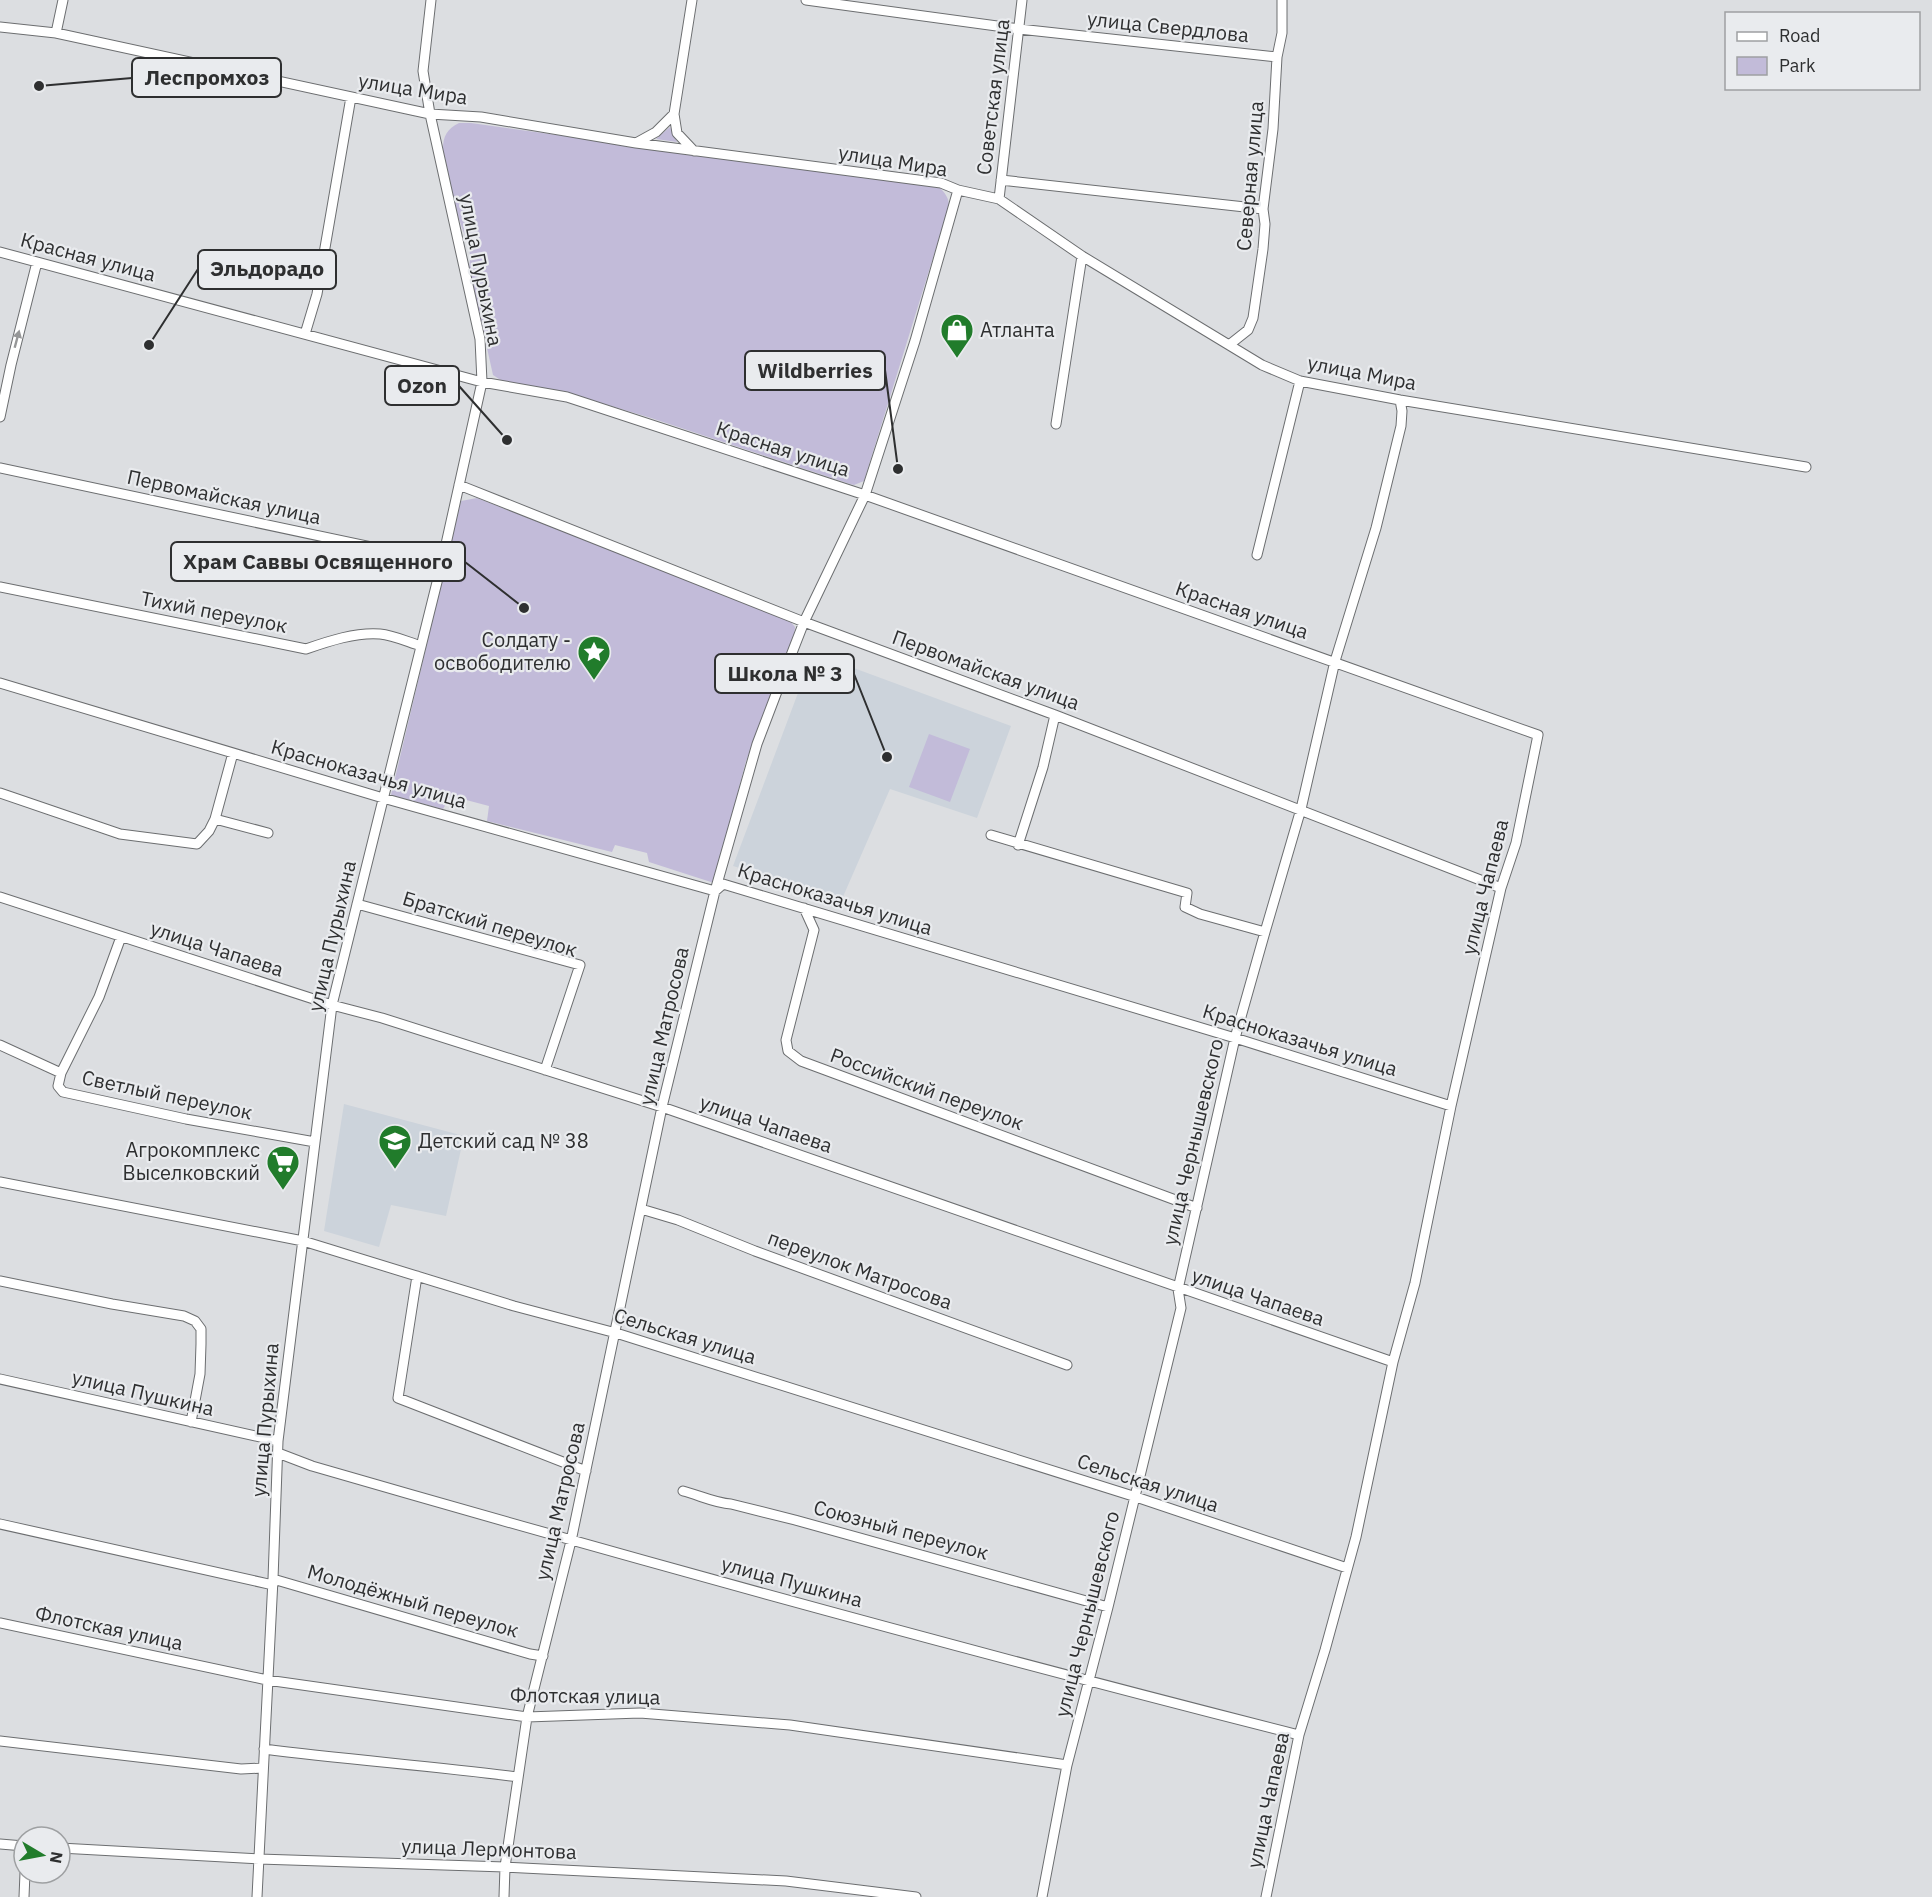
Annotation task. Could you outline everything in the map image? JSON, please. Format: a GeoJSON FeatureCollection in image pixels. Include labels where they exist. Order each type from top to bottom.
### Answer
{"type":"FeatureCollection","features":[{"type":"Feature","properties":{"kind":"street"},"geometry":{"type":"LineString","coordinates":[[56,33],[63,0]]}},
{"type":"Feature","properties":{"kind":"street","name":"улица Пурыхина"},"geometry":{"type":"LineString","coordinates":[[257,1897],[278,1441],[332,1005],[421,646],[482,382],[480,339],[430,114],[423,71],[431,0]]}},
{"type":"Feature","properties":{"kind":"street"},"geometry":{"type":"LineString","coordinates":[[692,0],[674,114],[677,133],[694,151]]}},
{"type":"Feature","properties":{"kind":"street","name":"улица Свердлова"},"geometry":{"type":"LineString","coordinates":[[806,0],[1019,29],[1277,57]]}},
{"type":"Feature","properties":{"kind":"street","name":"Советская улица"},"geometry":{"type":"LineString","coordinates":[[999,199],[1022,0]]}},
{"type":"Feature","properties":{"kind":"street","name":"Северная улица"},"geometry":{"type":"LineString","coordinates":[[1229,345],[1248,330],[1263,249],[1263,209],[1273,129],[1277,57],[1282,33],[1282,0]]}},
{"type":"Feature","properties":{"kind":"street","name":"улица Мира"},"geometry":{"type":"LineString","coordinates":[[0,27],[56,33],[430,114],[481,117],[636,143],[941,183],[958,190],[999,199],[1082,256],[1229,345],[1263,365],[1300,381],[1400,400],[1806,467]]}},
{"type":"Feature","properties":{"kind":"street"},"geometry":{"type":"LineString","coordinates":[[305,334],[317,294],[351,97]]}},
{"type":"Feature","properties":{"kind":"street"},"geometry":{"type":"LineString","coordinates":[[636,143],[656,132],[674,114]]}},
{"type":"Feature","properties":{"kind":"street"},"geometry":{"type":"LineString","coordinates":[[1001,180],[1263,209]]}},
{"type":"Feature","properties":{"kind":"street","name":"улица Матросова"},"geometry":{"type":"LineString","coordinates":[[504,1897],[505,1867],[527,1717],[571,1541],[662,1107],[715,891],[757,744],[804,622],[865,495],[915,341],[958,190]]}},
{"type":"Feature","properties":{"kind":"street","name":"Красная улица"},"geometry":{"type":"LineString","coordinates":[[0,252],[482,382],[567,397],[865,495],[1538,735]]}},
{"type":"Feature","properties":{"kind":"street"},"geometry":{"type":"LineString","coordinates":[[1056,424],[1082,256]]}},
{"type":"Feature","properties":{"kind":"street"},"geometry":{"type":"LineString","coordinates":[[0,417],[37,262]]}},
{"type":"Feature","properties":{"kind":"street"},"geometry":{"type":"LineString","coordinates":[[1257,555],[1300,381]]}},
{"type":"Feature","properties":{"kind":"street","name":"улица Чернышевского"},"geometry":{"type":"LineString","coordinates":[[1042,1897],[1067,1765],[1136,1497],[1181,1308],[1178,1289],[1235,1038],[1301,809],[1335,661],[1376,528],[1401,426],[1400,400]]}},
{"type":"Feature","properties":{"kind":"street","name":"Первомайская улица"},"geometry":{"type":"LineString","coordinates":[[0,468],[441,562]]}},
{"type":"Feature","properties":{"kind":"street","name":"Первомайская улица"},"geometry":{"type":"LineString","coordinates":[[459,485],[804,622],[1055,715],[1501,888]]}},
{"type":"Feature","properties":{"kind":"street","name":"Тихий переулок"},"geometry":{"type":"LineString","coordinates":[[0,587],[306,649],[327,642],[381,634],[421,646]]}},
{"type":"Feature","properties":{"kind":"street","name":"Красноказачья улица"},"geometry":{"type":"LineString","coordinates":[[0,683],[383,798],[715,891],[723,884],[1235,1038],[1451,1106]]}},
{"type":"Feature","properties":{"kind":"street"},"geometry":{"type":"LineString","coordinates":[[1018,844],[1043,766],[1055,715]]}},
{"type":"Feature","properties":{"kind":"street","name":"улица Чапаева"},"geometry":{"type":"LineString","coordinates":[[1266,1897],[1299,1735],[1356,1537],[1393,1362],[1415,1283],[1451,1106],[1501,888],[1516,843],[1538,735]]}},
{"type":"Feature","properties":{"kind":"street"},"geometry":{"type":"LineString","coordinates":[[0,793],[120,834],[197,844],[215,819],[233,753]]}},
{"type":"Feature","properties":{"kind":"street"},"geometry":{"type":"LineString","coordinates":[[215,819],[268,833]]}},
{"type":"Feature","properties":{"kind":"street"},"geometry":{"type":"LineString","coordinates":[[991,836],[1187,892],[1185,907],[1200,914],[1265,932]]}},
{"type":"Feature","properties":{"kind":"street","name":"улица Чапаева"},"geometry":{"type":"LineString","coordinates":[[0,897],[332,1005],[382,1018],[662,1107],[1178,1289],[1393,1362]]}},
{"type":"Feature","properties":{"kind":"street","name":"Братский переулок"},"geometry":{"type":"LineString","coordinates":[[357,904],[580,965],[545,1070]]}},
{"type":"Feature","properties":{"kind":"street","name":"Российский переулок"},"geometry":{"type":"LineString","coordinates":[[804,908],[814,930],[786,1040],[788,1051],[801,1062],[1197,1208]]}},
{"type":"Feature","properties":{"kind":"street","name":"улица Чапаева"},"geometry":{"type":"LineString","coordinates":[[61,1073],[99,998],[122,937]]}},
{"type":"Feature","properties":{"kind":"street","name":"Светлый переулок"},"geometry":{"type":"LineString","coordinates":[[0,1045],[61,1073],[58,1086],[63,1092],[186,1119],[315,1142]]}},
{"type":"Feature","properties":{"kind":"street","name":"Сельская улица"},"geometry":{"type":"LineString","coordinates":[[0,1182],[303,1241],[514,1306],[616,1333],[1136,1497],[1347,1568]]}},
{"type":"Feature","properties":{"kind":"street","name":"переулок Матросова"},"geometry":{"type":"LineString","coordinates":[[641,1209],[678,1220],[754,1251],[1067,1365]]}},
{"type":"Feature","properties":{"kind":"street"},"geometry":{"type":"LineString","coordinates":[[417,1276],[398,1398],[586,1471]]}},
{"type":"Feature","properties":{"kind":"street"},"geometry":{"type":"LineString","coordinates":[[0,1281],[184,1316],[195,1321],[201,1329],[200,1374],[191,1422]]}},
{"type":"Feature","properties":{"kind":"street","name":"улица Пушкина"},"geometry":{"type":"LineString","coordinates":[[0,1379],[278,1441]]}},
{"type":"Feature","properties":{"kind":"street","name":"улица Пушкина"},"geometry":{"type":"LineString","coordinates":[[278,1454],[312,1466],[571,1541],[1089,1681],[1299,1735]]}},
{"type":"Feature","properties":{"kind":"street","name":"Союзный переулок"},"geometry":{"type":"LineString","coordinates":[[683,1491],[712,1499],[721,1504],[731,1504],[795,1520],[1108,1607]]}},
{"type":"Feature","properties":{"kind":"street","name":"Молодёжный переулок"},"geometry":{"type":"LineString","coordinates":[[0,1524],[273,1582],[543,1656]]}},
{"type":"Feature","properties":{"kind":"street","name":"Флотская улица"},"geometry":{"type":"LineString","coordinates":[[0,1623],[267,1680],[527,1717],[640,1713],[790,1725],[1067,1765]]}},
{"type":"Feature","properties":{"kind":"street"},"geometry":{"type":"LineString","coordinates":[[0,1741],[241,1769],[263,1768]]}},
{"type":"Feature","properties":{"kind":"street"},"geometry":{"type":"LineString","coordinates":[[264,1749],[336,1758],[436,1766],[518,1777]]}},
{"type":"Feature","properties":{"kind":"street","name":"улица Лермонтова"},"geometry":{"type":"LineString","coordinates":[[72,1849],[259,1859],[505,1867],[786,1881],[916,1897]]}},
{"type":"Feature","properties":{"kind":"shaded area"},"geometry":{"type":"Polygon","coordinates":[[[813,653],[1011,726],[977,818],[890,789],[842,899],[733,866],[813,653]]]}},
{"type":"Feature","properties":{"kind":"shaded area","name":"Детский сад № 38"},"geometry":{"type":"Polygon","coordinates":[[[344,1104],[464,1136],[446,1216],[391,1205],[379,1247],[324,1231],[344,1104]]]}},
{"type":"Feature","properties":{"kind":"green space"},"geometry":{"type":"Polygon","coordinates":[[[459,123],[940,188],[949,206],[864,481],[854,485],[850,484],[651,418],[568,393],[505,383],[493,375],[469,267],[469,249],[455,204],[443,149],[446,133],[459,123]]]}},
{"type":"Feature","properties":{"kind":"green space"},"geometry":{"type":"Polygon","coordinates":[[[670,127],[677,142],[656,139],[670,127]]]}},
{"type":"Feature","properties":{"kind":"green space"},"geometry":{"type":"Polygon","coordinates":[[[477,498],[789,620],[795,627],[794,637],[746,761],[714,883],[649,862],[647,853],[615,845],[612,852],[487,821],[489,806],[451,796],[443,809],[391,795],[461,501],[477,498]]]}},
{"type":"Feature","properties":{"kind":"green space"},"geometry":{"type":"Polygon","coordinates":[[[929,734],[970,749],[950,802],[909,787],[929,734]]]}},
{"type":"Feature","properties":{"kind":"place","name":"Леспромхоз"},"geometry":{"type":"Point","coordinates":[39,86]}},
{"type":"Feature","properties":{"kind":"place","name":"Эльдорадо"},"geometry":{"type":"Point","coordinates":[149,345]}},
{"type":"Feature","properties":{"kind":"place","name":"Атланта"},"geometry":{"type":"Point","coordinates":[957,359]}},
{"type":"Feature","properties":{"kind":"place","name":"Ozon"},"geometry":{"type":"Point","coordinates":[507,440]}},
{"type":"Feature","properties":{"kind":"place","name":"Wildberries"},"geometry":{"type":"Point","coordinates":[898,469]}},
{"type":"Feature","properties":{"kind":"place","name":"Храм Саввы Освященного"},"geometry":{"type":"Point","coordinates":[524,608]}},
{"type":"Feature","properties":{"kind":"place","name":"Солдату - освободителю"},"geometry":{"type":"Point","coordinates":[594,681]}},
{"type":"Feature","properties":{"kind":"place","name":"Школа № 3"},"geometry":{"type":"Point","coordinates":[887,757]}},
{"type":"Feature","properties":{"kind":"place","name":"Детский сад № 38"},"geometry":{"type":"Point","coordinates":[395,1170]}},
{"type":"Feature","properties":{"kind":"place","name":"Агрокомплекс Выселковский"},"geometry":{"type":"Point","coordinates":[283,1191]}}]}
